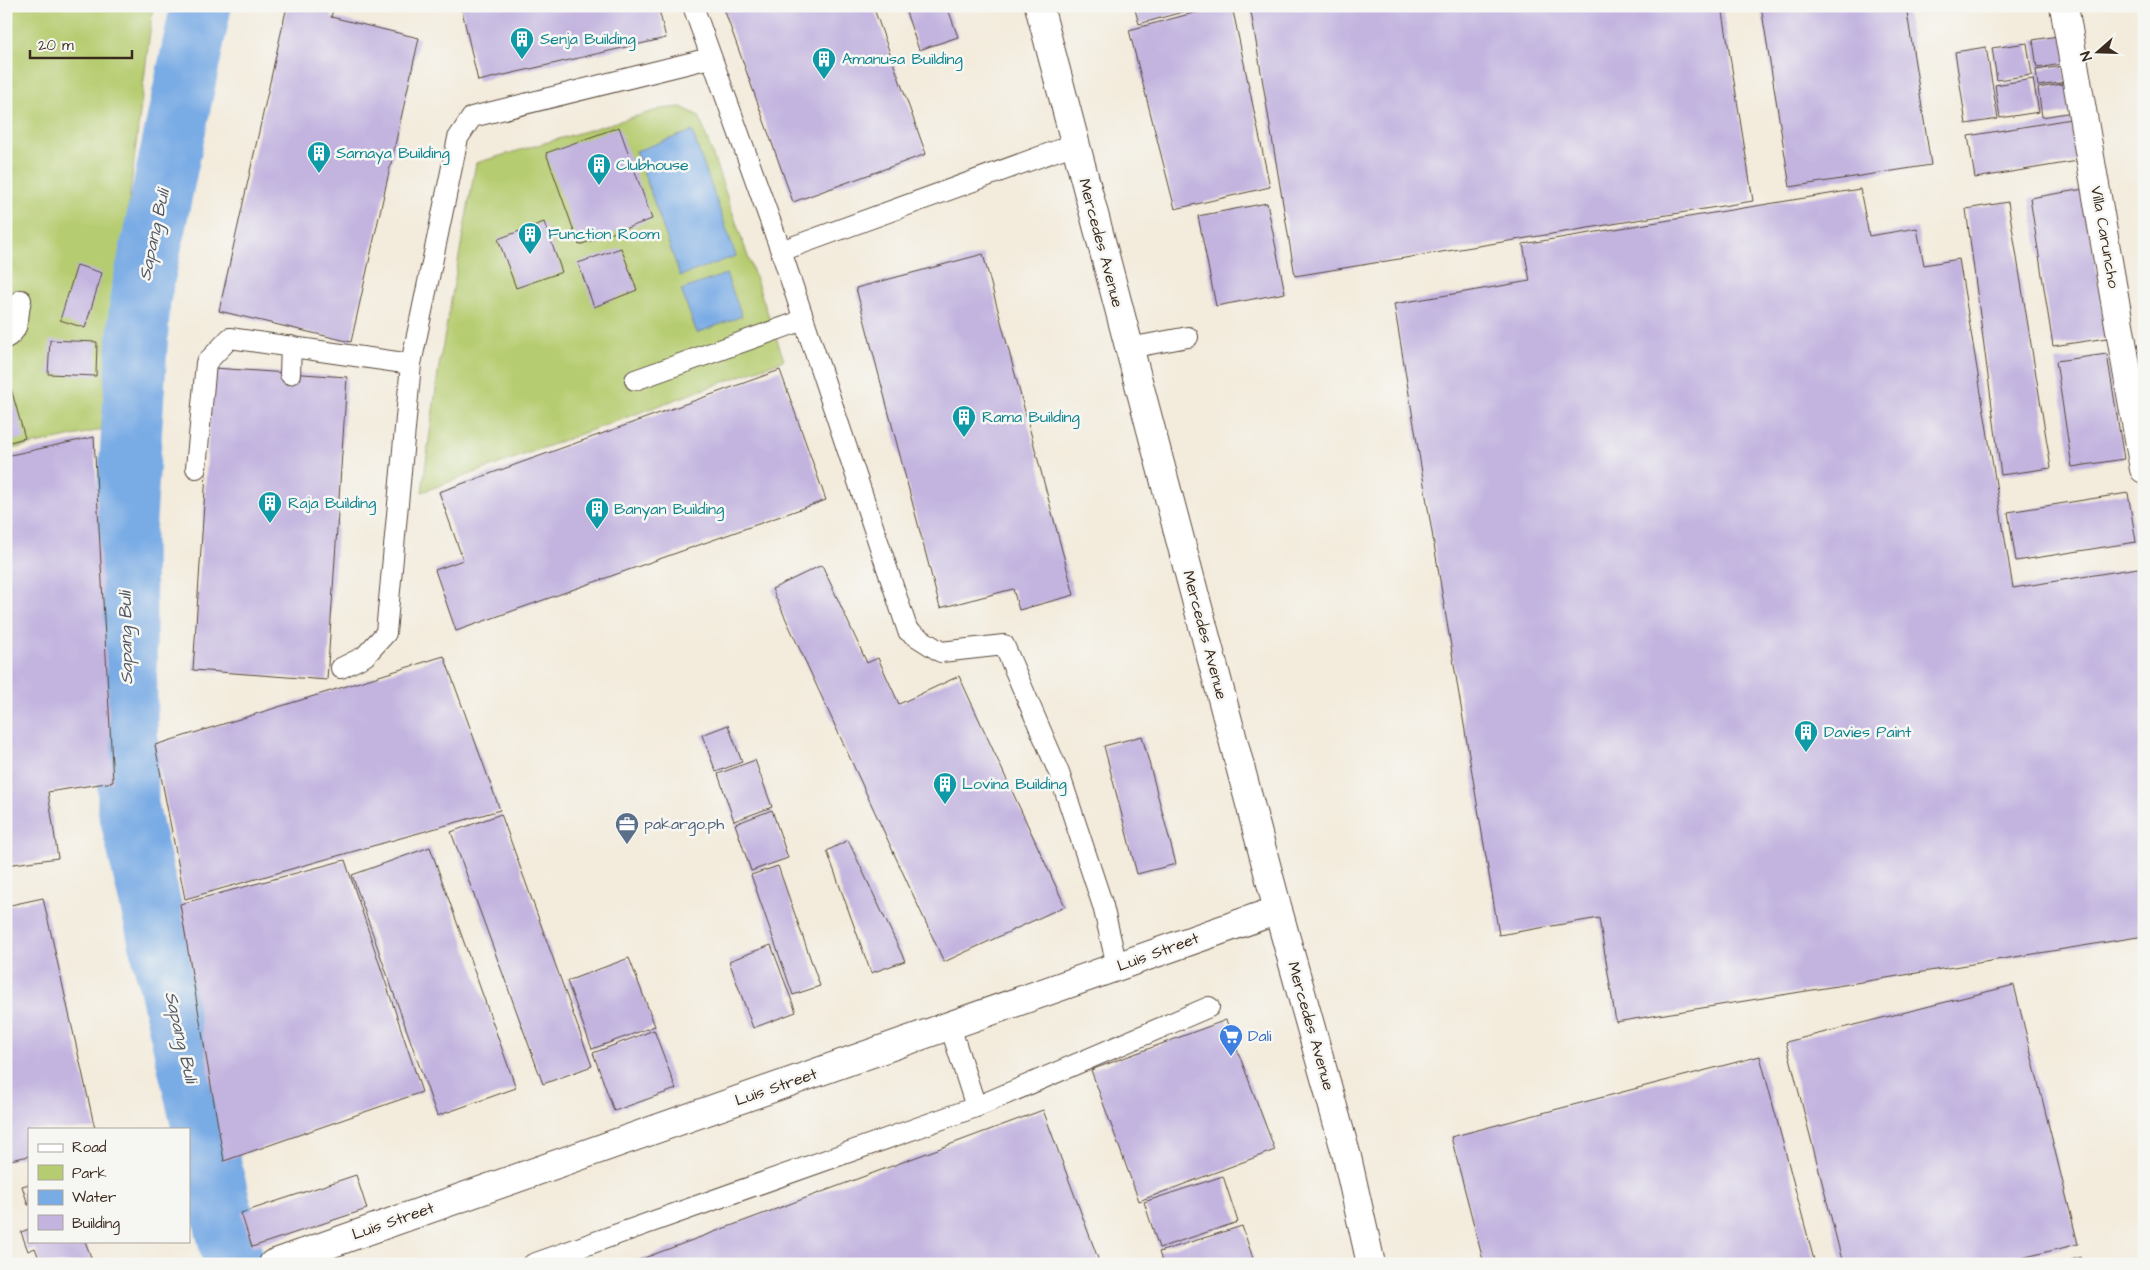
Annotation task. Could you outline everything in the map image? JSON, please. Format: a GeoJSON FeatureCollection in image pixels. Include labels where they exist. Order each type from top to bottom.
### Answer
{"type":"FeatureCollection","features":[{"type":"Feature","properties":{"kind":"street","name":"Mercedes Avenue"},"geometry":{"type":"LineString","coordinates":[[1038,6],[1278,910],[1347,1158],[1370,1264]]}},
{"type":"Feature","properties":{"kind":"street","name":"Villa Caruncho"},"geometry":{"type":"LineString","coordinates":[[2064,6],[2144,469]]}},
{"type":"Feature","properties":{"kind":"street","name":"Luis Street"},"geometry":{"type":"LineString","coordinates":[[283,1262],[1278,910]]}},
{"type":"Feature","properties":{"kind":"lane"},"geometry":{"type":"LineString","coordinates":[[693,6],[710,58],[781,251],[908,631],[942,652],[1004,645],[1059,773],[1102,906],[1117,966]]}},
{"type":"Feature","properties":{"kind":"lane"},"geometry":{"type":"LineString","coordinates":[[341,668],[365,656],[386,632],[411,364],[458,138],[472,117],[710,58]]}},
{"type":"Feature","properties":{"kind":"lane"},"geometry":{"type":"LineString","coordinates":[[781,251],[1075,144]]}},
{"type":"Feature","properties":{"kind":"lane"},"geometry":{"type":"LineString","coordinates":[[6,338],[13,334],[17,328],[21,300]]}},
{"type":"Feature","properties":{"kind":"lane"},"geometry":{"type":"LineString","coordinates":[[635,380],[804,320]]}},
{"type":"Feature","properties":{"kind":"lane"},"geometry":{"type":"LineString","coordinates":[[1129,348],[1188,337]]}},
{"type":"Feature","properties":{"kind":"lane"},"geometry":{"type":"LineString","coordinates":[[196,468],[206,363],[230,338],[411,364]]}},
{"type":"Feature","properties":{"kind":"lane"},"geometry":{"type":"LineString","coordinates":[[290,374],[291,346]]}},
{"type":"Feature","properties":{"kind":"lane"},"geometry":{"type":"LineString","coordinates":[[533,1264],[976,1108],[1209,1007]]}},
{"type":"Feature","properties":{"kind":"lane"},"geometry":{"type":"LineString","coordinates":[[950,1026],[976,1108]]}},
{"type":"Feature","properties":{"kind":"green space"},"geometry":{"type":"Polygon","coordinates":[[[6,6],[153,6],[101,430],[6,450],[6,6]]]}},
{"type":"Feature","properties":{"kind":"green space"},"geometry":{"type":"Polygon","coordinates":[[[681,107],[699,116],[784,360],[422,492],[439,366],[476,163],[661,109],[681,107]]]}},
{"type":"Feature","properties":{"kind":"water"},"geometry":{"type":"Polygon","coordinates":[[[692,131],[736,256],[680,276],[636,151],[692,131]]]}},
{"type":"Feature","properties":{"kind":"water"},"geometry":{"type":"Polygon","coordinates":[[[726,274],[742,316],[697,333],[681,290],[726,274]]]}},
{"type":"Feature","properties":{"kind":"building","name":"Samaya Building"},"geometry":{"type":"Polygon","coordinates":[[[287,6],[334,6],[331,17],[419,38],[351,342],[219,311],[287,6]]]}},
{"type":"Feature","properties":{"kind":"building","name":"Senja Building"},"geometry":{"type":"Polygon","coordinates":[[[461,6],[658,6],[666,38],[478,81],[461,6]]]}},
{"type":"Feature","properties":{"kind":"building","name":"Amanusa Building"},"geometry":{"type":"Polygon","coordinates":[[[723,6],[873,6],[926,154],[793,202],[723,6]]]}},
{"type":"Feature","properties":{"kind":"building"},"geometry":{"type":"Polygon","coordinates":[[[904,6],[947,6],[958,37],[919,50],[904,6]]]}},
{"type":"Feature","properties":{"kind":"building"},"geometry":{"type":"Polygon","coordinates":[[[1134,6],[1201,6],[1201,7],[1139,24],[1134,6]]]}},
{"type":"Feature","properties":{"kind":"building"},"geometry":{"type":"Polygon","coordinates":[[[1220,6],[1232,6],[1270,187],[1175,209],[1129,30],[1220,6]]]}},
{"type":"Feature","properties":{"kind":"building"},"geometry":{"type":"Polygon","coordinates":[[[1250,6],[1722,6],[1753,201],[1295,276],[1250,6]]]}},
{"type":"Feature","properties":{"kind":"building"},"geometry":{"type":"Polygon","coordinates":[[[1761,6],[1906,6],[1931,165],[1790,187],[1761,6]]]}},
{"type":"Feature","properties":{"kind":"building"},"geometry":{"type":"Polygon","coordinates":[[[2064,35],[2068,63],[2037,68],[2033,40],[2064,35]]]}},
{"type":"Feature","properties":{"kind":"building"},"geometry":{"type":"Polygon","coordinates":[[[2027,43],[2032,75],[1997,80],[1992,48],[2027,43]]]}},
{"type":"Feature","properties":{"kind":"building"},"geometry":{"type":"Polygon","coordinates":[[[1986,47],[1998,119],[1966,124],[1955,52],[1986,47]]]}},
{"type":"Feature","properties":{"kind":"building"},"geometry":{"type":"Polygon","coordinates":[[[2063,66],[2066,82],[2038,86],[2036,70],[2063,66]]]}},
{"type":"Feature","properties":{"kind":"building"},"geometry":{"type":"Polygon","coordinates":[[[2033,79],[2039,112],[2000,118],[1995,85],[2033,79]]]}},
{"type":"Feature","properties":{"kind":"building"},"geometry":{"type":"Polygon","coordinates":[[[2075,82],[2079,111],[2042,117],[2038,88],[2075,82]]]}},
{"type":"Feature","properties":{"kind":"building"},"geometry":{"type":"Polygon","coordinates":[[[2071,119],[2078,161],[1975,178],[1968,136],[2071,119]]]}},
{"type":"Feature","properties":{"kind":"building","name":"Clubhouse"},"geometry":{"type":"Polygon","coordinates":[[[619,127],[652,219],[579,245],[546,153],[619,127]]]}},
{"type":"Feature","properties":{"kind":"building","name":"Davies Paint"},"geometry":{"type":"Polygon","coordinates":[[[1860,189],[1869,236],[1917,228],[1924,265],[1959,259],[2013,588],[2144,567],[2144,936],[1616,1022],[1599,918],[1499,935],[1394,304],[1530,281],[1523,244],[1860,189]]]}},
{"type":"Feature","properties":{"kind":"building"},"geometry":{"type":"Polygon","coordinates":[[[2084,189],[2107,338],[2053,346],[2030,198],[2084,189]]]}},
{"type":"Feature","properties":{"kind":"building"},"geometry":{"type":"Polygon","coordinates":[[[2008,202],[2051,468],[2001,475],[1966,209],[2008,202]]]}},
{"type":"Feature","properties":{"kind":"building"},"geometry":{"type":"Polygon","coordinates":[[[1267,203],[1285,293],[1216,306],[1198,216],[1267,203]]]}},
{"type":"Feature","properties":{"kind":"building","name":"Function Room"},"geometry":{"type":"Polygon","coordinates":[[[544,222],[562,272],[516,288],[498,239],[544,222]]]}},
{"type":"Feature","properties":{"kind":"building"},"geometry":{"type":"Polygon","coordinates":[[[621,248],[637,290],[594,307],[578,263],[621,248]]]}},
{"type":"Feature","properties":{"kind":"building","name":"Rama Building"},"geometry":{"type":"Polygon","coordinates":[[[983,254],[1074,595],[1019,610],[1013,589],[940,608],[856,288],[983,254]]]}},
{"type":"Feature","properties":{"kind":"building"},"geometry":{"type":"Polygon","coordinates":[[[77,265],[102,273],[85,328],[60,320],[77,265]]]}},
{"type":"Feature","properties":{"kind":"building"},"geometry":{"type":"Polygon","coordinates":[[[50,340],[97,342],[96,376],[48,374],[50,340]]]}},
{"type":"Feature","properties":{"kind":"building"},"geometry":{"type":"Polygon","coordinates":[[[2107,354],[2124,459],[2072,467],[2056,361],[2107,354]]]}},
{"type":"Feature","properties":{"kind":"building","name":"Raja Building"},"geometry":{"type":"Polygon","coordinates":[[[213,368],[347,377],[327,680],[193,670],[213,368]]]}},
{"type":"Feature","properties":{"kind":"building","name":"Banyan Building"},"geometry":{"type":"Polygon","coordinates":[[[780,370],[826,500],[456,631],[435,570],[463,560],[439,492],[780,370]]]}},
{"type":"Feature","properties":{"kind":"building"},"geometry":{"type":"Polygon","coordinates":[[[6,371],[25,438],[6,443],[6,371]]]}},
{"type":"Feature","properties":{"kind":"building"},"geometry":{"type":"Polygon","coordinates":[[[94,437],[113,782],[48,792],[58,858],[6,865],[6,456],[94,437]]]}},
{"type":"Feature","properties":{"kind":"building"},"geometry":{"type":"Polygon","coordinates":[[[2128,493],[2136,542],[2016,561],[2008,512],[2128,493]]]}},
{"type":"Feature","properties":{"kind":"building","name":"Lovina Building"},"geometry":{"type":"Polygon","coordinates":[[[822,565],[867,663],[878,658],[899,704],[959,676],[1065,906],[944,962],[772,589],[822,565]]]}},
{"type":"Feature","properties":{"kind":"building"},"geometry":{"type":"Polygon","coordinates":[[[444,656],[500,810],[185,899],[155,745],[444,656]]]}},
{"type":"Feature","properties":{"kind":"building"},"geometry":{"type":"Polygon","coordinates":[[[728,725],[742,762],[716,772],[702,735],[728,725]]]}},
{"type":"Feature","properties":{"kind":"building"},"geometry":{"type":"Polygon","coordinates":[[[1142,736],[1176,864],[1137,874],[1104,746],[1142,736]]]}},
{"type":"Feature","properties":{"kind":"building"},"geometry":{"type":"Polygon","coordinates":[[[755,760],[772,807],[734,821],[718,774],[755,760]]]}},
{"type":"Feature","properties":{"kind":"building"},"geometry":{"type":"Polygon","coordinates":[[[772,810],[788,858],[751,871],[735,824],[772,810]]]}},
{"type":"Feature","properties":{"kind":"building"},"geometry":{"type":"Polygon","coordinates":[[[501,814],[592,1066],[543,1084],[451,832],[501,814]]]}},
{"type":"Feature","properties":{"kind":"building"},"geometry":{"type":"Polygon","coordinates":[[[848,840],[905,961],[871,973],[827,851],[848,840]]]}},
{"type":"Feature","properties":{"kind":"building"},"geometry":{"type":"Polygon","coordinates":[[[430,847],[516,1088],[437,1116],[352,875],[430,847]]]}},
{"type":"Feature","properties":{"kind":"building"},"geometry":{"type":"Polygon","coordinates":[[[345,860],[422,1092],[224,1161],[180,904],[345,860]]]}},
{"type":"Feature","properties":{"kind":"building"},"geometry":{"type":"Polygon","coordinates":[[[778,866],[820,986],[793,995],[751,875],[778,866]]]}},
{"type":"Feature","properties":{"kind":"building"},"geometry":{"type":"Polygon","coordinates":[[[43,898],[95,1128],[28,1128],[28,1156],[6,1161],[6,906],[43,898]]]}},
{"type":"Feature","properties":{"kind":"building"},"geometry":{"type":"Polygon","coordinates":[[[771,945],[796,1012],[753,1028],[729,961],[771,945]]]}},
{"type":"Feature","properties":{"kind":"building"},"geometry":{"type":"Polygon","coordinates":[[[629,958],[655,1026],[592,1049],[567,981],[629,958]]]}},
{"type":"Feature","properties":{"kind":"building"},"geometry":{"type":"Polygon","coordinates":[[[2014,985],[2078,1244],[1998,1264],[1843,1264],[1786,1042],[2014,985]]]}},
{"type":"Feature","properties":{"kind":"building"},"geometry":{"type":"Polygon","coordinates":[[[1226,1020],[1275,1150],[1139,1201],[1091,1070],[1226,1020]]]}},
{"type":"Feature","properties":{"kind":"building"},"geometry":{"type":"Polygon","coordinates":[[[654,1030],[676,1089],[614,1111],[593,1053],[654,1030]]]}},
{"type":"Feature","properties":{"kind":"building"},"geometry":{"type":"Polygon","coordinates":[[[1760,1056],[1815,1264],[1484,1264],[1451,1137],[1760,1056]]]}},
{"type":"Feature","properties":{"kind":"building"},"geometry":{"type":"Polygon","coordinates":[[[1043,1110],[1100,1264],[628,1264],[1043,1110]]]}},
{"type":"Feature","properties":{"kind":"building"},"geometry":{"type":"Polygon","coordinates":[[[356,1175],[367,1209],[252,1247],[241,1213],[356,1175]]]}},
{"type":"Feature","properties":{"kind":"building"},"geometry":{"type":"Polygon","coordinates":[[[1223,1176],[1238,1222],[1159,1248],[1144,1202],[1223,1176]]]}},
{"type":"Feature","properties":{"kind":"building"},"geometry":{"type":"Polygon","coordinates":[[[28,1184],[28,1205],[22,1186],[28,1184]]]}},
{"type":"Feature","properties":{"kind":"building"},"geometry":{"type":"Polygon","coordinates":[[[1242,1226],[1255,1264],[1163,1264],[1159,1252],[1242,1226]]]}},
{"type":"Feature","properties":{"kind":"building"},"geometry":{"type":"Polygon","coordinates":[[[28,1229],[28,1242],[85,1242],[93,1263],[41,1264],[35,1248],[28,1251],[21,1232],[28,1229]]]}},
{"type":"Feature","properties":{"kind":"building"},"geometry":{"type":"Polygon","coordinates":[[[2080,1257],[2082,1264],[2061,1264],[2061,1263],[2080,1257]]]}},
{"type":"Feature","properties":{"kind":"waterway","name":"Sapang Buli"},"geometry":{"type":"LineString","coordinates":[[201,6],[140,299],[125,535],[128,807],[234,1264]]}},
{"type":"Feature","properties":{"kind":"place","name":"Senja Building"},"geometry":{"type":"Point","coordinates":[522,60]}},
{"type":"Feature","properties":{"kind":"place","name":"Amanusa Building"},"geometry":{"type":"Point","coordinates":[824,80]}},
{"type":"Feature","properties":{"kind":"place","name":"Samaya Building"},"geometry":{"type":"Point","coordinates":[319,174]}},
{"type":"Feature","properties":{"kind":"place","name":"Clubhouse"},"geometry":{"type":"Point","coordinates":[599,186]}},
{"type":"Feature","properties":{"kind":"place","name":"Function Room"},"geometry":{"type":"Point","coordinates":[530,255]}},
{"type":"Feature","properties":{"kind":"place","name":"Rama Building"},"geometry":{"type":"Point","coordinates":[964,438]}},
{"type":"Feature","properties":{"kind":"place","name":"Raja Building"},"geometry":{"type":"Point","coordinates":[270,524]}},
{"type":"Feature","properties":{"kind":"place","name":"Banyan Building"},"geometry":{"type":"Point","coordinates":[597,530]}},
{"type":"Feature","properties":{"kind":"place","name":"Davies Paint"},"geometry":{"type":"Point","coordinates":[1806,753]}},
{"type":"Feature","properties":{"kind":"place","name":"Lovina Building"},"geometry":{"type":"Point","coordinates":[945,805]}},
{"type":"Feature","properties":{"kind":"place","name":"pakargo.ph"},"geometry":{"type":"Point","coordinates":[627,845]}},
{"type":"Feature","properties":{"kind":"place","name":"Dali"},"geometry":{"type":"Point","coordinates":[1231,1057]}}]}
